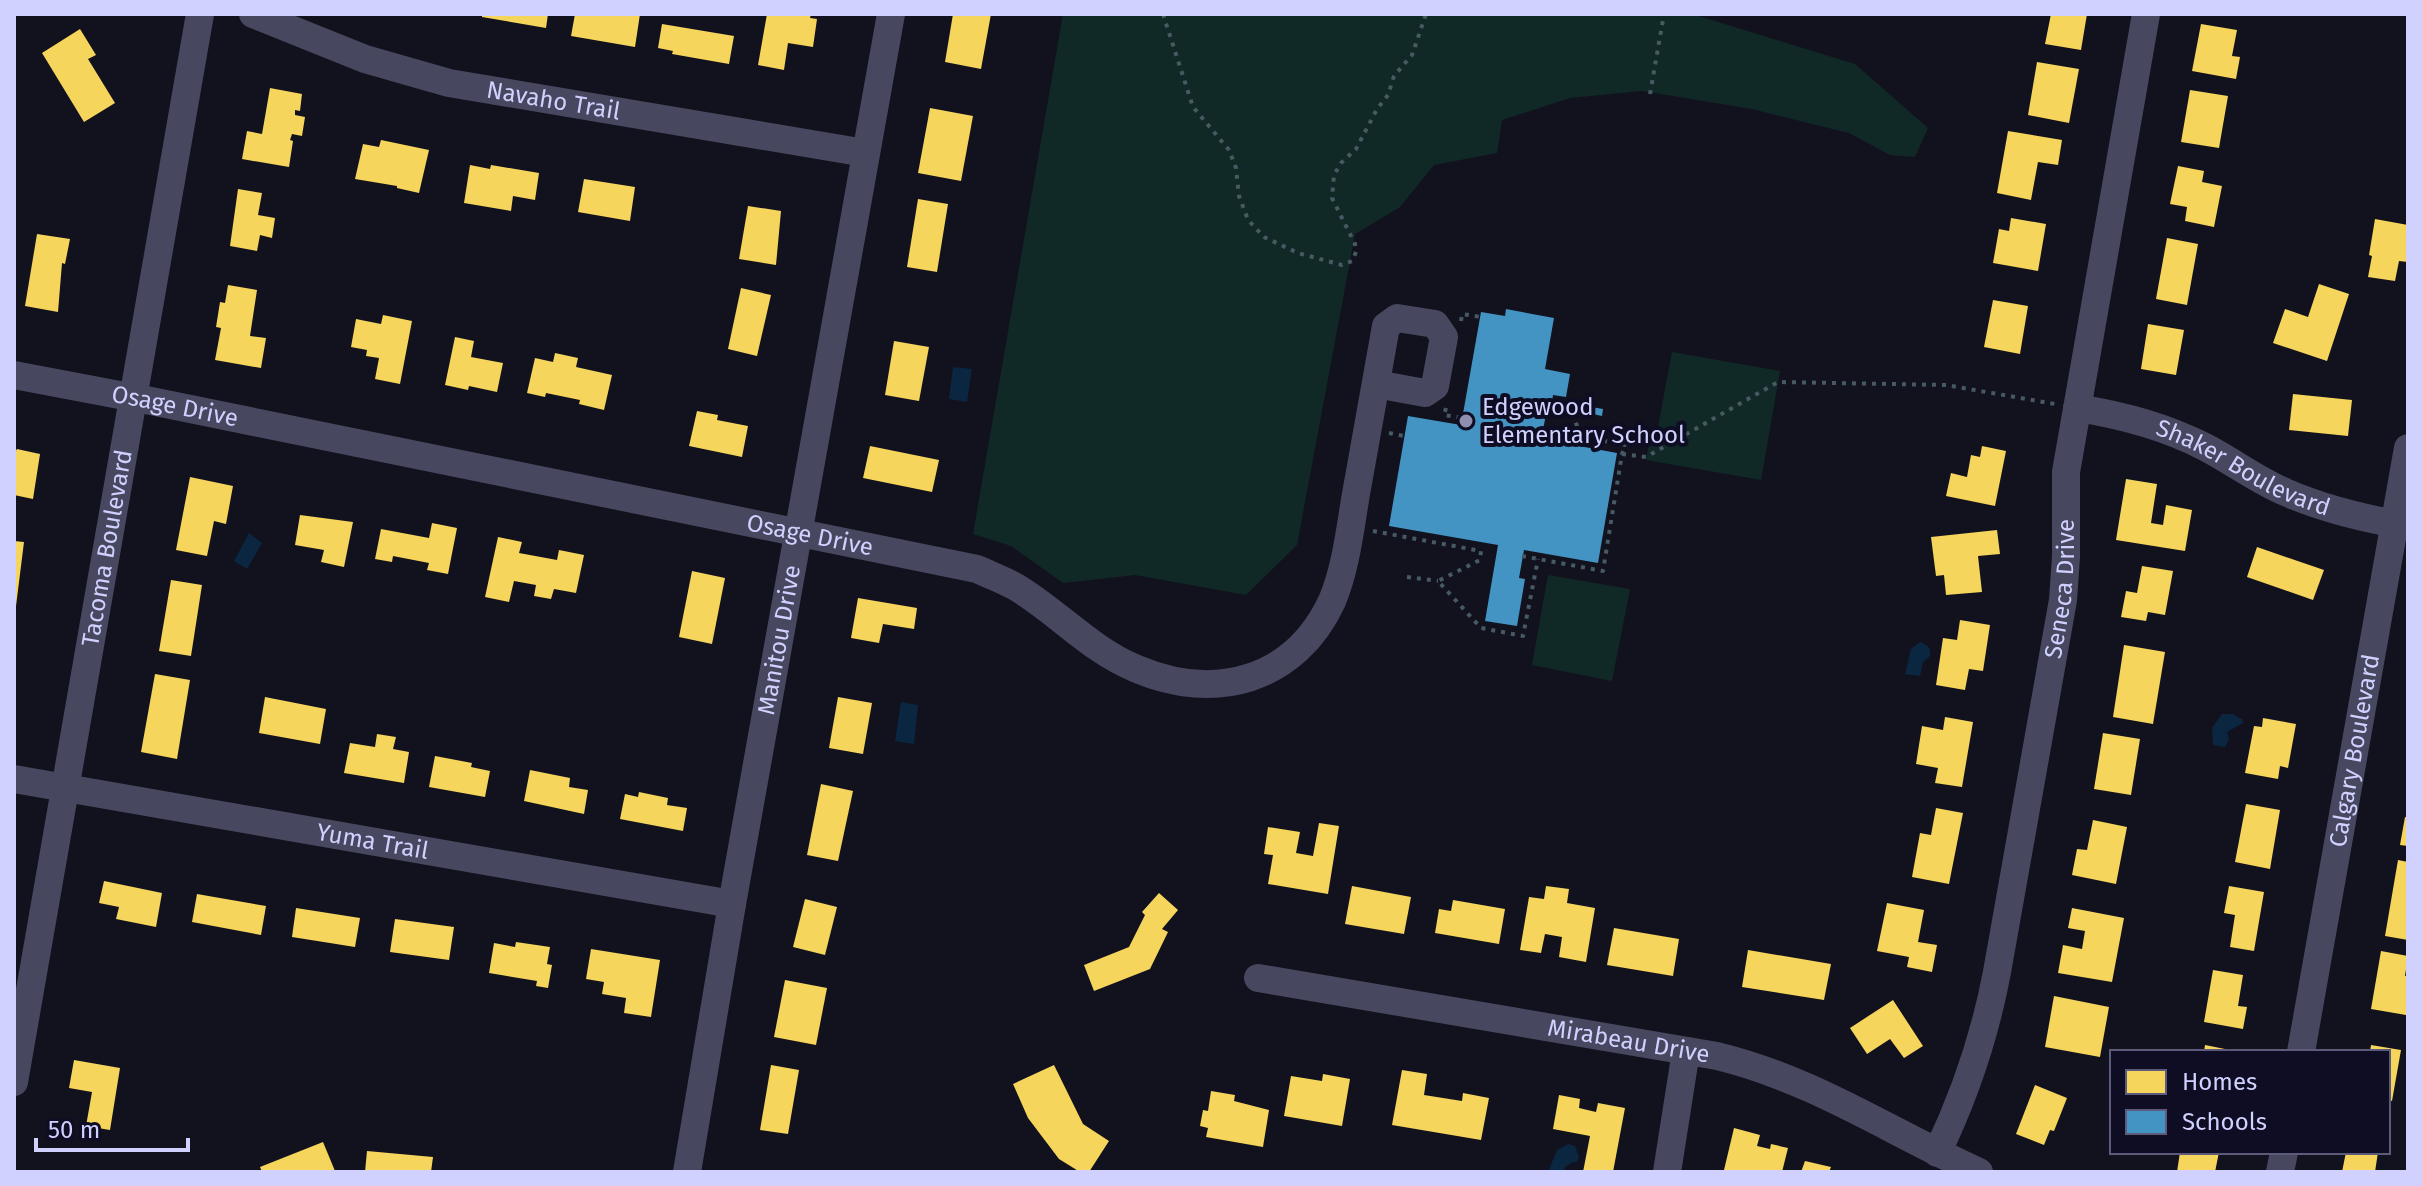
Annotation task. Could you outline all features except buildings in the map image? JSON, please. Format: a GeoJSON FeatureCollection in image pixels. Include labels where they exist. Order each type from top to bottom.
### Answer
{"type":"FeatureCollection","features":[{"type":"Feature","properties":{"kind":"street","name":"Tacoma Boulevard"},"geometry":{"type":"LineString","coordinates":[[14,1082],[200,14]]}},
{"type":"Feature","properties":{"kind":"street","name":"Navaho Trail"},"geometry":{"type":"LineString","coordinates":[[253,14],[378,63],[449,83],[865,153]]}},
{"type":"Feature","properties":{"kind":"street","name":"Manitou Drive"},"geometry":{"type":"LineString","coordinates":[[687,1172],[891,14]]}},
{"type":"Feature","properties":{"kind":"street","name":"Seneca Drive"},"geometry":{"type":"LineString","coordinates":[[1937,1153],[1968,1084],[1990,1010],[1997,972],[2063,600],[2066,472],[2146,14]]}},
{"type":"Feature","properties":{"kind":"street","name":"Osage Drive"},"geometry":{"type":"LineString","coordinates":[[14,375],[977,569],[1016,587],[1094,647],[1138,670],[1174,679],[1217,684],[1249,679],[1287,660],[1311,635],[1332,601],[1347,545],[1376,384]]}},
{"type":"Feature","properties":{"kind":"street","name":"Shaker Boulevard"},"geometry":{"type":"LineString","coordinates":[[2077,408],[2105,412],[2159,427],[2205,447],[2282,491],[2339,512],[2401,525]]}},
{"type":"Feature","properties":{"kind":"street","name":"Calgary Boulevard"},"geometry":{"type":"LineString","coordinates":[[2301,1050],[2401,525],[2408,448]]}},
{"type":"Feature","properties":{"kind":"street","name":"Yuma Trail"},"geometry":{"type":"LineString","coordinates":[[14,779],[732,904]]}},
{"type":"Feature","properties":{"kind":"street","name":"Mirabeau Drive"},"geometry":{"type":"LineString","coordinates":[[1258,978],[1748,1063],[1831,1096],[1979,1172]]}},
{"type":"Feature","properties":{"kind":"street"},"geometry":{"type":"LineString","coordinates":[[1667,1172],[1686,1051]]}},
{"type":"Feature","properties":{"kind":"path"},"geometry":{"type":"LineString","coordinates":[[1163,14],[1193,107],[1233,159],[1239,196],[1248,220],[1264,237],[1298,253],[1342,265],[1352,261],[1356,252],[1332,198],[1334,175],[1341,163],[1356,149],[1388,95],[1394,76],[1418,45],[1426,14]]}},
{"type":"Feature","properties":{"kind":"path"},"geometry":{"type":"LineString","coordinates":[[1650,94],[1664,14]]}},
{"type":"Feature","properties":{"kind":"path"},"geometry":{"type":"LineString","coordinates":[[1622,454],[1646,457],[1778,382],[1946,385],[2077,408]]}},
{"type":"Feature","properties":{"kind":"path"},"geometry":{"type":"LineString","coordinates":[[1580,436],[1572,410],[1584,408]]}},
{"type":"Feature","properties":{"kind":"path"},"geometry":{"type":"LineString","coordinates":[[1522,556],[1603,571],[1626,445],[1543,430]]}},
{"type":"Feature","properties":{"kind":"path"},"geometry":{"type":"LineString","coordinates":[[1385,432],[1404,436]]}},
{"type":"Feature","properties":{"kind":"path"},"geometry":{"type":"LineString","coordinates":[[1367,530],[1481,551],[1480,560],[1438,581],[1407,577]]}},
{"type":"Feature","properties":{"kind":"path"},"geometry":{"type":"LineString","coordinates":[[1438,581],[1481,628],[1523,636],[1538,559]]}},
{"type":"Feature","properties":{"kind":"green space"},"geometry":{"type":"Polygon","coordinates":[[[1063,14],[1692,14],[1855,64],[1928,128],[1915,157],[1890,155],[1849,133],[1752,109],[1642,91],[1570,98],[1502,120],[1497,153],[1434,165],[1400,207],[1355,234],[1297,545],[1246,595],[1135,575],[1063,583],[1011,546],[973,534],[1063,14]]]}},
{"type":"Feature","properties":{"kind":"green space"},"geometry":{"type":"Polygon","coordinates":[[[1672,352],[1780,371],[1761,480],[1646,460],[1650,438],[1656,438],[1672,352]]]}},
{"type":"Feature","properties":{"kind":"green space"},"geometry":{"type":"Polygon","coordinates":[[[1548,575],[1630,589],[1612,681],[1532,665],[1548,575]]]}},
{"type":"Feature","properties":{"kind":"water"},"geometry":{"type":"Polygon","coordinates":[[[953,367],[972,369],[967,402],[949,399],[953,367]]]}},
{"type":"Feature","properties":{"kind":"water"},"geometry":{"type":"Polygon","coordinates":[[[249,533],[262,543],[247,569],[234,561],[249,533]]]}},
{"type":"Feature","properties":{"kind":"water"},"geometry":{"type":"Polygon","coordinates":[[[1920,642],[1928,647],[1930,656],[1923,662],[1920,676],[1905,674],[1911,649],[1920,642]]]}},
{"type":"Feature","properties":{"kind":"water"},"geometry":{"type":"Polygon","coordinates":[[[901,702],[918,705],[914,744],[895,741],[901,702]]]}},
{"type":"Feature","properties":{"kind":"water"},"geometry":{"type":"Polygon","coordinates":[[[2222,714],[2233,714],[2243,723],[2227,732],[2229,739],[2225,747],[2213,745],[2212,728],[2222,714]]]}},
{"type":"Feature","properties":{"kind":"water"},"geometry":{"type":"Polygon","coordinates":[[[1568,1144],[1575,1146],[1579,1157],[1576,1163],[1565,1167],[1564,1172],[1548,1172],[1557,1150],[1568,1144]]]}},
{"type":"Feature","properties":{"kind":"place","name":"Edgewood Elementary School"},"geometry":{"type":"Point","coordinates":[1466,421]}}]}
